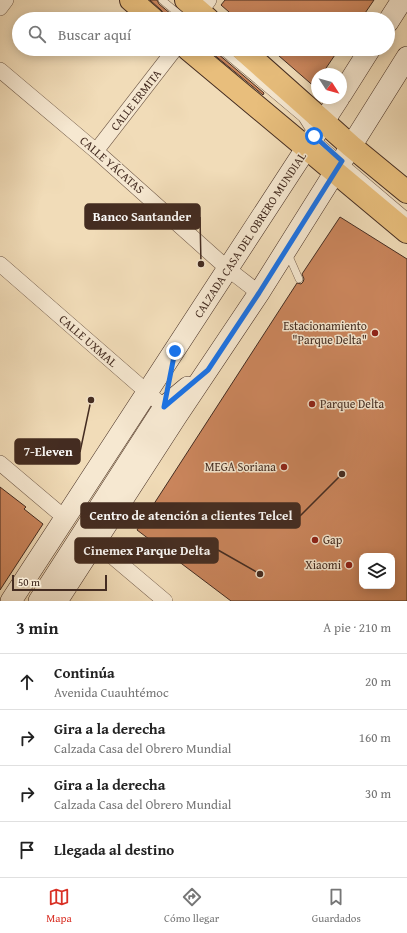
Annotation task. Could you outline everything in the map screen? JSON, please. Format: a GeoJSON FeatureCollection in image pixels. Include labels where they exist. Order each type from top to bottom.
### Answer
{"type":"FeatureCollection","features":[{"type":"Feature","properties":{"kind":"main road"},"geometry":{"type":"LineString","coordinates":[[132,0],[145,12]]}},
{"type":"Feature","properties":{"kind":"main road"},"geometry":{"type":"LineString","coordinates":[[394,12],[402,0]]}},
{"type":"Feature","properties":{"kind":"main road"},"geometry":{"type":"LineString","coordinates":[[198,56],[314,136],[343,160],[407,232]]}},
{"type":"Feature","properties":{"kind":"main road"},"geometry":{"type":"LineString","coordinates":[[248,56],[314,136],[343,160],[407,192]]}},
{"type":"Feature","properties":{"kind":"main road"},"geometry":{"type":"LineString","coordinates":[[347,85],[366,56]]}},
{"type":"Feature","properties":{"kind":"main road","name":"CALZADA CASA DEL OBRERO MUNDIAL"},"geometry":{"type":"LineString","coordinates":[[39,601],[89,537],[170,412],[208,370],[259,293],[407,57]]}},
{"type":"Feature","properties":{"kind":"main road","name":"CALZADA CASA DEL OBRERO MUNDIAL"},"geometry":{"type":"LineString","coordinates":[[11,601],[335,104]]}},
{"type":"Feature","properties":{"kind":"main road","name":"CALZADA CASA DEL OBRERO MUNDIAL"},"geometry":{"type":"LineString","coordinates":[[170,412],[175,351]]}},
{"type":"Feature","properties":{"kind":"main road","name":"CALZADA CASA DEL OBRERO MUNDIAL"},"geometry":{"type":"LineString","coordinates":[[57,601],[89,537]]}},
{"type":"Feature","properties":{"kind":"street"},"geometry":{"type":"LineString","coordinates":[[0,8],[6,0]]}},
{"type":"Feature","properties":{"kind":"street","name":"CALLE ERMITA"},"geometry":{"type":"LineString","coordinates":[[96,151],[170,56]]}},
{"type":"Feature","properties":{"kind":"street","name":"CALLE YÁCATAS"},"geometry":{"type":"LineString","coordinates":[[0,70],[96,151],[228,269],[259,293]]}},
{"type":"Feature","properties":{"kind":"street","name":"CALLE UXMAL"},"geometry":{"type":"LineString","coordinates":[[0,264],[170,412]]}},
{"type":"Feature","properties":{"kind":"street"},"geometry":{"type":"LineString","coordinates":[[0,462],[65,518]]}},
{"type":"Feature","properties":{"kind":"street"},"geometry":{"type":"LineString","coordinates":[[89,537],[165,601]]}},
{"type":"Feature","properties":{"kind":"lane"},"geometry":{"type":"LineString","coordinates":[[140,0],[154,12]]}},
{"type":"Feature","properties":{"kind":"lane"},"geometry":{"type":"LineString","coordinates":[[162,0],[198,10]]}},
{"type":"Feature","properties":{"kind":"lane"},"geometry":{"type":"LineString","coordinates":[[205,56],[292,130],[314,136]]}},
{"type":"Feature","properties":{"kind":"lane"},"geometry":{"type":"LineString","coordinates":[[228,56],[302,118],[314,136]]}},
{"type":"Feature","properties":{"kind":"lane"},"geometry":{"type":"LineString","coordinates":[[343,160],[407,216]]}},
{"type":"Feature","properties":{"kind":"lane"},"geometry":{"type":"LineString","coordinates":[[286,250],[299,279]]}},
{"type":"Feature","properties":{"kind":"building"},"geometry":{"type":"Polygon","coordinates":[[[150,0],[157,0],[159,4],[169,12],[163,12],[150,0]]]}},
{"type":"Feature","properties":{"kind":"building"},"geometry":{"type":"Polygon","coordinates":[[[225,0],[374,0],[366,12],[229,12],[221,5],[225,0]]]}},
{"type":"Feature","properties":{"kind":"building"},"geometry":{"type":"Polygon","coordinates":[[[216,56],[221,56],[264,93],[263,95],[216,56]]]}},
{"type":"Feature","properties":{"kind":"building"},"geometry":{"type":"Polygon","coordinates":[[[279,56],[334,56],[326,68],[311,68],[311,84],[279,56]]]}},
{"type":"Feature","properties":{"kind":"building","name":"Parque Delta"},"geometry":{"type":"Polygon","coordinates":[[[340,217],[407,259],[407,601],[231,601],[137,530],[297,283],[301,284],[304,279],[302,274],[340,217]]]}},
{"type":"Feature","properties":{"kind":"building"},"geometry":{"type":"Polygon","coordinates":[[[0,487],[26,507],[24,509],[43,524],[0,590],[0,487]]]}},
{"type":"Feature","properties":{"kind":"place","name":"Banco Santander"},"geometry":{"type":"Point","coordinates":[201,264]}},
{"type":"Feature","properties":{"kind":"place","name":"Estacionamiento \"Parque Delta\""},"geometry":{"type":"Point","coordinates":[375,333]}},
{"type":"Feature","properties":{"kind":"place","name":"7-Eleven"},"geometry":{"type":"Point","coordinates":[91,400]}},
{"type":"Feature","properties":{"kind":"place","name":"Parque Delta"},"geometry":{"type":"Point","coordinates":[312,404]}},
{"type":"Feature","properties":{"kind":"place","name":"MEGA Soriana"},"geometry":{"type":"Point","coordinates":[284,467]}},
{"type":"Feature","properties":{"kind":"place","name":"Centro de atención a clientes Telcel"},"geometry":{"type":"Point","coordinates":[342,474]}},
{"type":"Feature","properties":{"kind":"place","name":"Gap"},"geometry":{"type":"Point","coordinates":[315,540]}},
{"type":"Feature","properties":{"kind":"place","name":"Xiaomi"},"geometry":{"type":"Point","coordinates":[349,565]}},
{"type":"Feature","properties":{"kind":"place","name":"Cinemex Parque Delta"},"geometry":{"type":"Point","coordinates":[260,574]}},
{"type":"Feature","properties":{"kind":"route"},"geometry":{"type":"LineString","coordinates":[[175,351],[164,407],[208,370],[259,293],[342,161],[314,136]]}}]}
